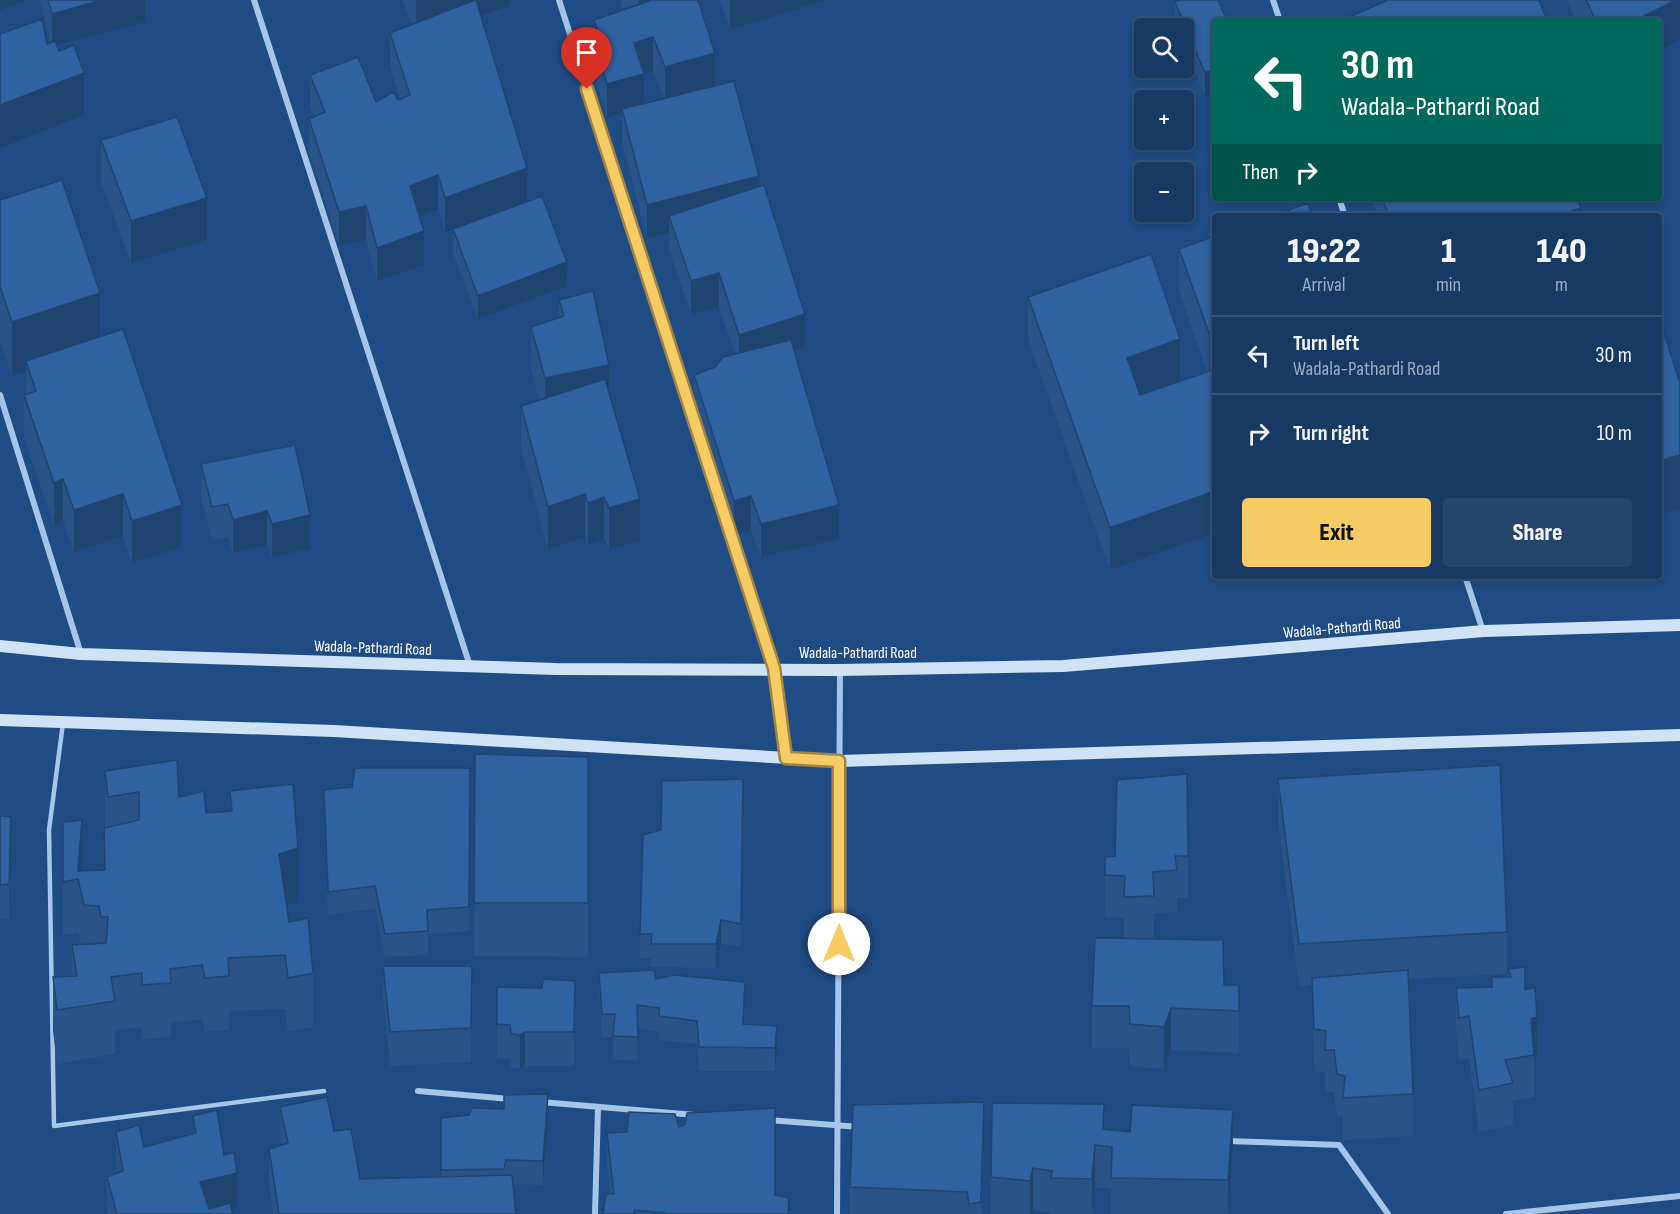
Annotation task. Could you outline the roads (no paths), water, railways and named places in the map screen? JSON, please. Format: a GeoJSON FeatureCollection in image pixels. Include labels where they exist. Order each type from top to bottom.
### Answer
{"type":"FeatureCollection","features":[{"type":"Feature","properties":{"kind":"main road","name":"Wadala-Pathardi Road"},"geometry":{"type":"LineString","coordinates":[[0,646],[81,654],[470,666],[840,670],[1063,666],[1484,631],[1680,625]]}},
{"type":"Feature","properties":{"kind":"main road"},"geometry":{"type":"LineString","coordinates":[[0,720],[334,731],[839,761],[1680,735]]}},
{"type":"Feature","properties":{"kind":"street"},"geometry":{"type":"LineString","coordinates":[[254,0],[470,666]]}},
{"type":"Feature","properties":{"kind":"street"},"geometry":{"type":"LineString","coordinates":[[558,0],[774,668],[786,758]]}},
{"type":"Feature","properties":{"kind":"street"},"geometry":{"type":"LineString","coordinates":[[1274,0],[1279,18]]}},
{"type":"Feature","properties":{"kind":"street"},"geometry":{"type":"LineString","coordinates":[[0,395],[81,654]]}},
{"type":"Feature","properties":{"kind":"street"},"geometry":{"type":"LineString","coordinates":[[1466,579],[1484,631]]}},
{"type":"Feature","properties":{"kind":"street"},"geometry":{"type":"LineString","coordinates":[[837,1214],[840,670]]}},
{"type":"Feature","properties":{"kind":"street"},"geometry":{"type":"LineString","coordinates":[[418,1091],[519,1100]]}},
{"type":"Feature","properties":{"kind":"street"},"geometry":{"type":"LineString","coordinates":[[530,1101],[701,1115]]}},
{"type":"Feature","properties":{"kind":"street"},"geometry":{"type":"LineString","coordinates":[[595,1214],[598,1107]]}},
{"type":"Feature","properties":{"kind":"street"},"geometry":{"type":"LineString","coordinates":[[758,1120],[874,1128]]}},
{"type":"Feature","properties":{"kind":"street"},"geometry":{"type":"LineString","coordinates":[[1220,1140],[1339,1145],[1388,1214]]}},
{"type":"Feature","properties":{"kind":"street"},"geometry":{"type":"LineString","coordinates":[[1506,1214],[1680,1196]]}},
{"type":"Feature","properties":{"kind":"lane"},"geometry":{"type":"LineString","coordinates":[[63,723],[49,830],[54,1126],[324,1091]]}}]}
